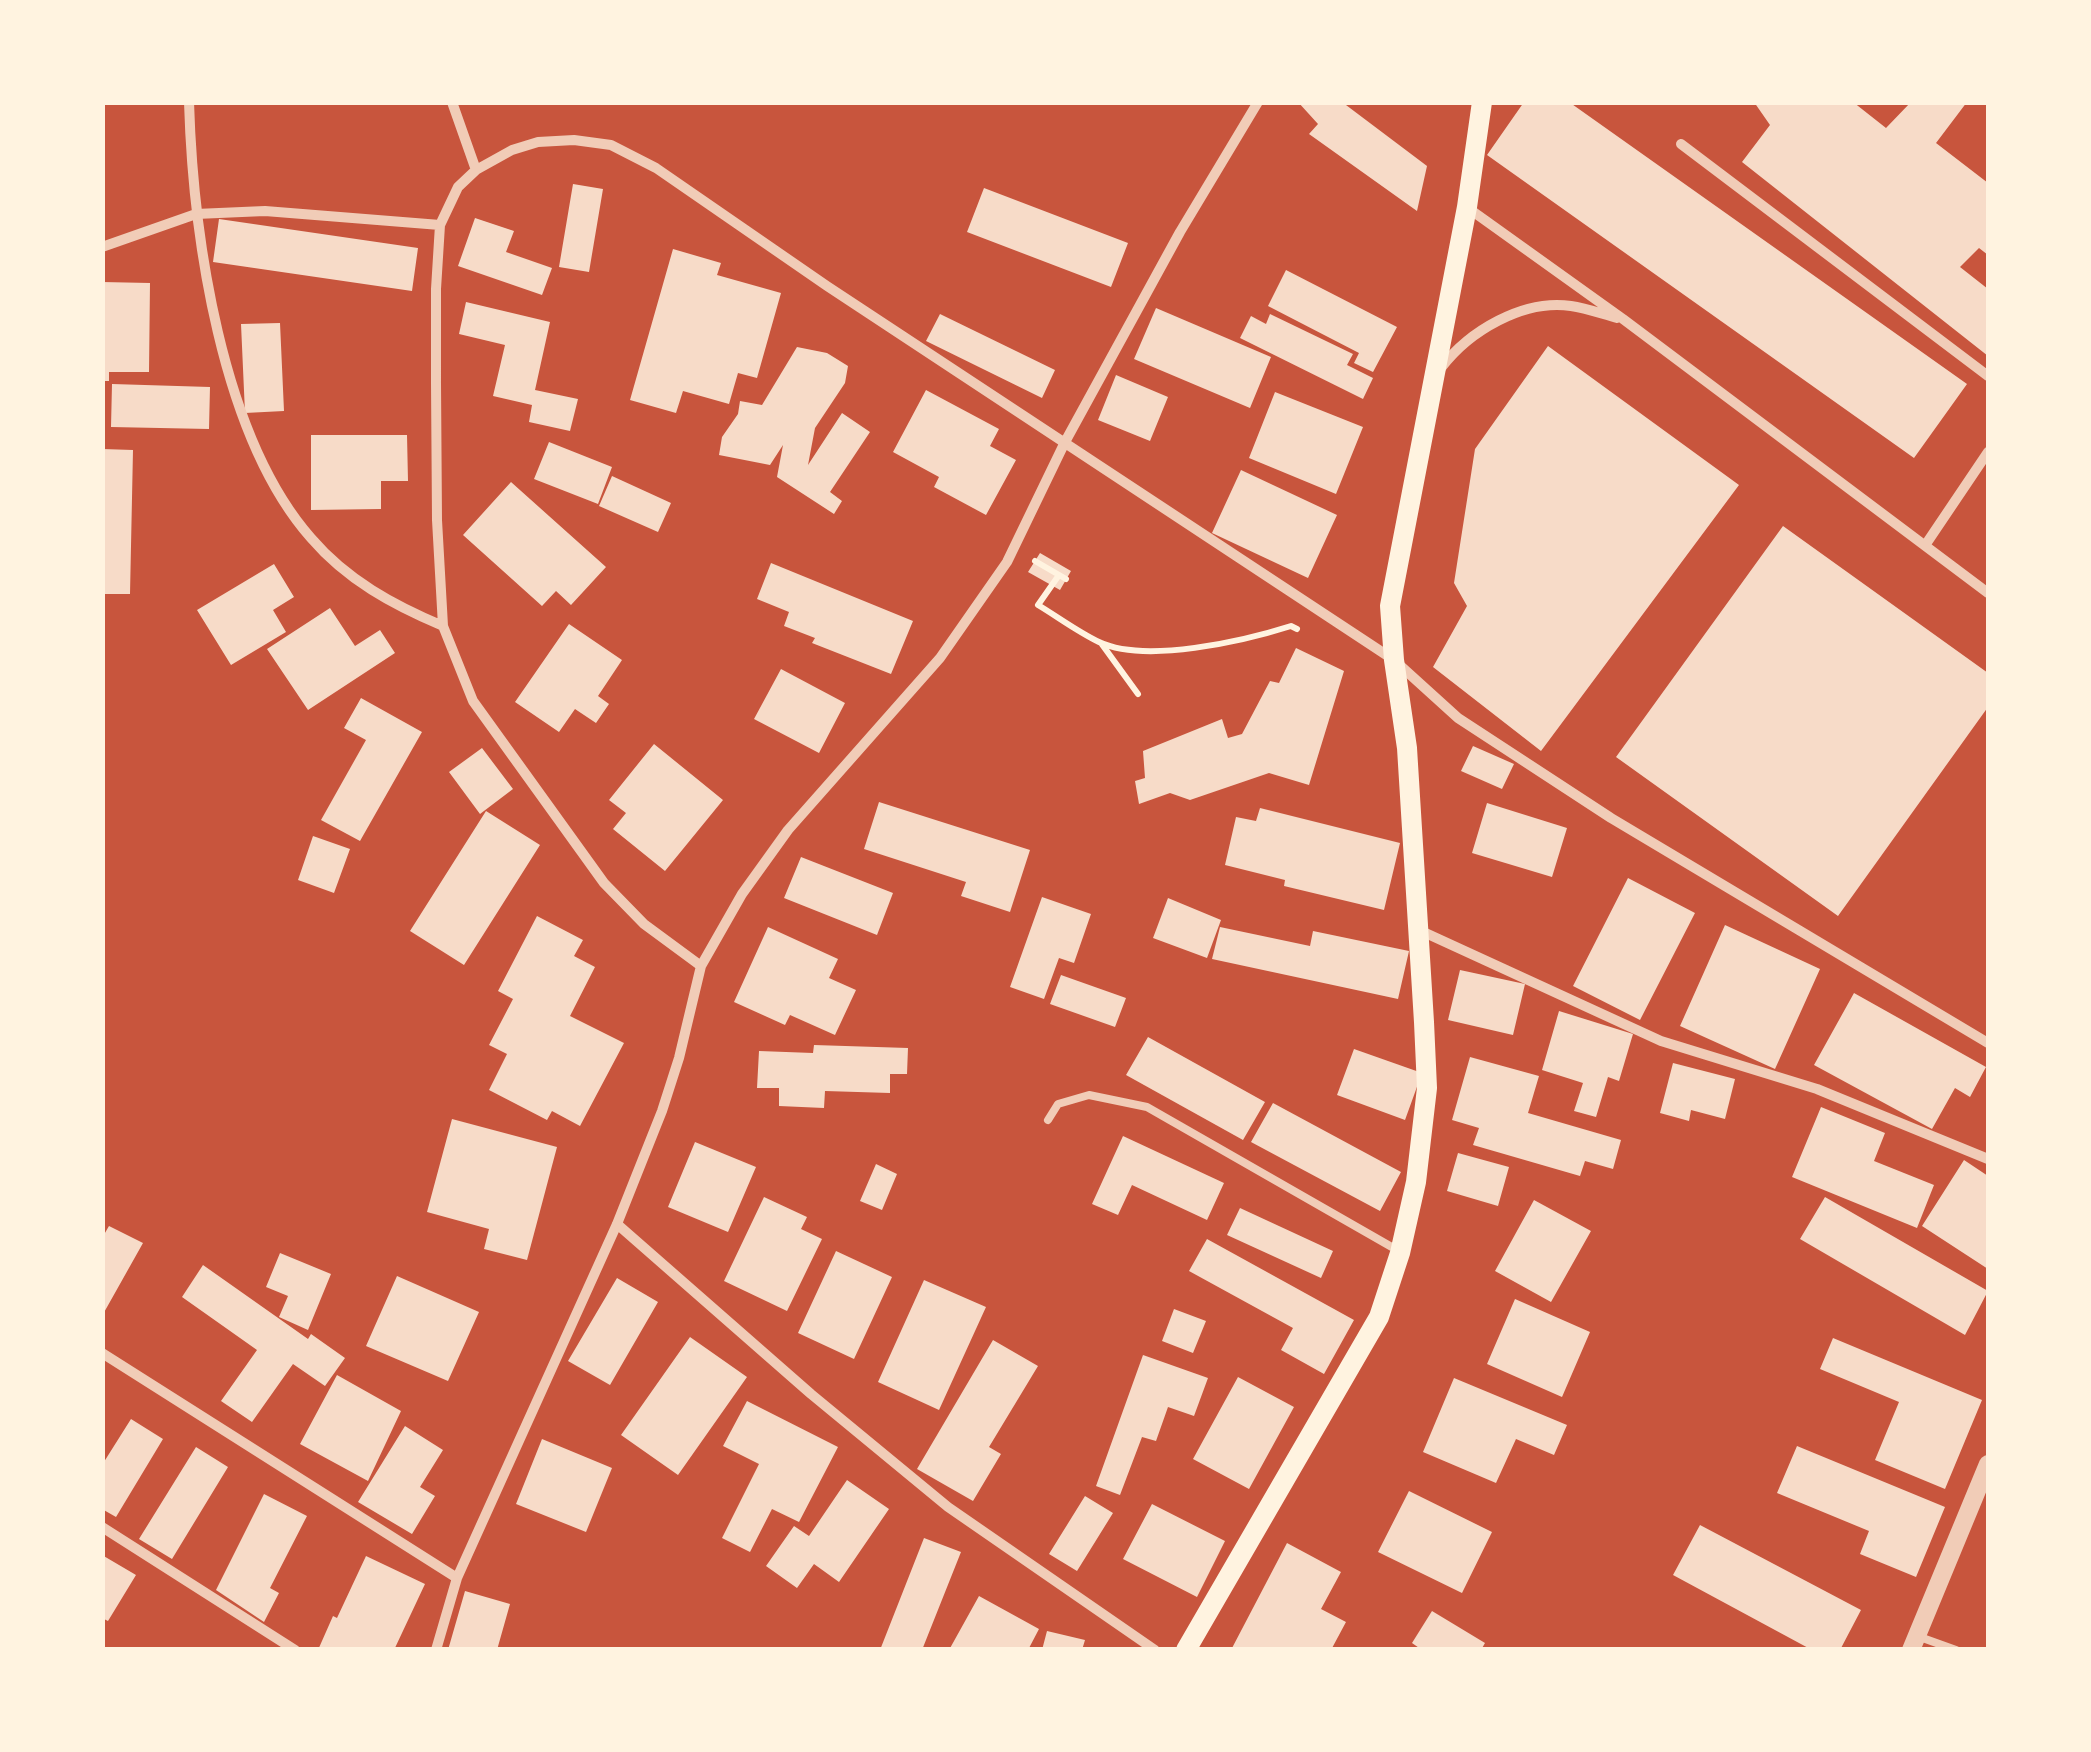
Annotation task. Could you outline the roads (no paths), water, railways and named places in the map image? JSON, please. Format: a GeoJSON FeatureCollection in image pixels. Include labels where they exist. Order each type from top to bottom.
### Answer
{"type":"FeatureCollection","features":[{"type":"Feature","properties":{"kind":"main road"},"geometry":{"type":"LineString","coordinates":[[1186,1650],[1379,1318],[1400,1253],[1416,1182],[1427,1088],[1407,748],[1390,606],[1468,207],[1482,102]]}},
{"type":"Feature","properties":{"kind":"street"},"geometry":{"type":"LineString","coordinates":[[189,102],[196,214],[226,358],[250,434],[277,491],[310,538],[353,579],[398,606],[444,626]]}},
{"type":"Feature","properties":{"kind":"street"},"geometry":{"type":"LineString","coordinates":[[452,102],[476,170]]}},
{"type":"Feature","properties":{"kind":"street"},"geometry":{"type":"LineString","coordinates":[[436,1650],[457,1578],[616,1224],[662,1111],[701,966],[742,894],[788,830],[951,642],[1007,562],[1065,442],[1180,232],[1258,102]]}},
{"type":"Feature","properties":{"kind":"street"},"geometry":{"type":"LineString","coordinates":[[701,966],[644,924],[604,883],[474,702],[444,626],[437,520],[436,289],[440,225],[458,187],[476,170],[512,150],[538,142],[574,140],[611,145],[656,168],[827,286],[1394,660],[1458,718],[1595,808],[1988,1043]]}},
{"type":"Feature","properties":{"kind":"street"},"geometry":{"type":"LineString","coordinates":[[1681,144],[1988,376]]}},
{"type":"Feature","properties":{"kind":"street"},"geometry":{"type":"LineString","coordinates":[[1468,207],[1988,593]]}},
{"type":"Feature","properties":{"kind":"street"},"geometry":{"type":"LineString","coordinates":[[102,247],[196,214],[265,211],[440,225]]}},
{"type":"Feature","properties":{"kind":"street"},"geometry":{"type":"LineString","coordinates":[[1434,377],[1457,346],[1515,312],[1568,305],[1623,319]]}},
{"type":"Feature","properties":{"kind":"street"},"geometry":{"type":"LineString","coordinates":[[1926,544],[1988,452]]}},
{"type":"Feature","properties":{"kind":"street"},"geometry":{"type":"LineString","coordinates":[[1418,929],[1662,1041],[1817,1089],[1988,1159]]}},
{"type":"Feature","properties":{"kind":"street"},"geometry":{"type":"LineString","coordinates":[[616,1224],[948,1507],[1155,1650]]}},
{"type":"Feature","properties":{"kind":"street"},"geometry":{"type":"LineString","coordinates":[[102,1353],[457,1578]]}},
{"type":"Feature","properties":{"kind":"street"},"geometry":{"type":"LineString","coordinates":[[1914,1643],[1988,1464]]}},
{"type":"Feature","properties":{"kind":"street"},"geometry":{"type":"LineString","coordinates":[[102,1527],[295,1650]]}},
{"type":"Feature","properties":{"kind":"lane"},"geometry":{"type":"LineString","coordinates":[[1048,1120],[1058,1104],[1089,1096],[1147,1107],[1400,1253]]}},
{"type":"Feature","properties":{"kind":"lane"},"geometry":{"type":"LineString","coordinates":[[1914,1643],[1956,1650]]}}]}
